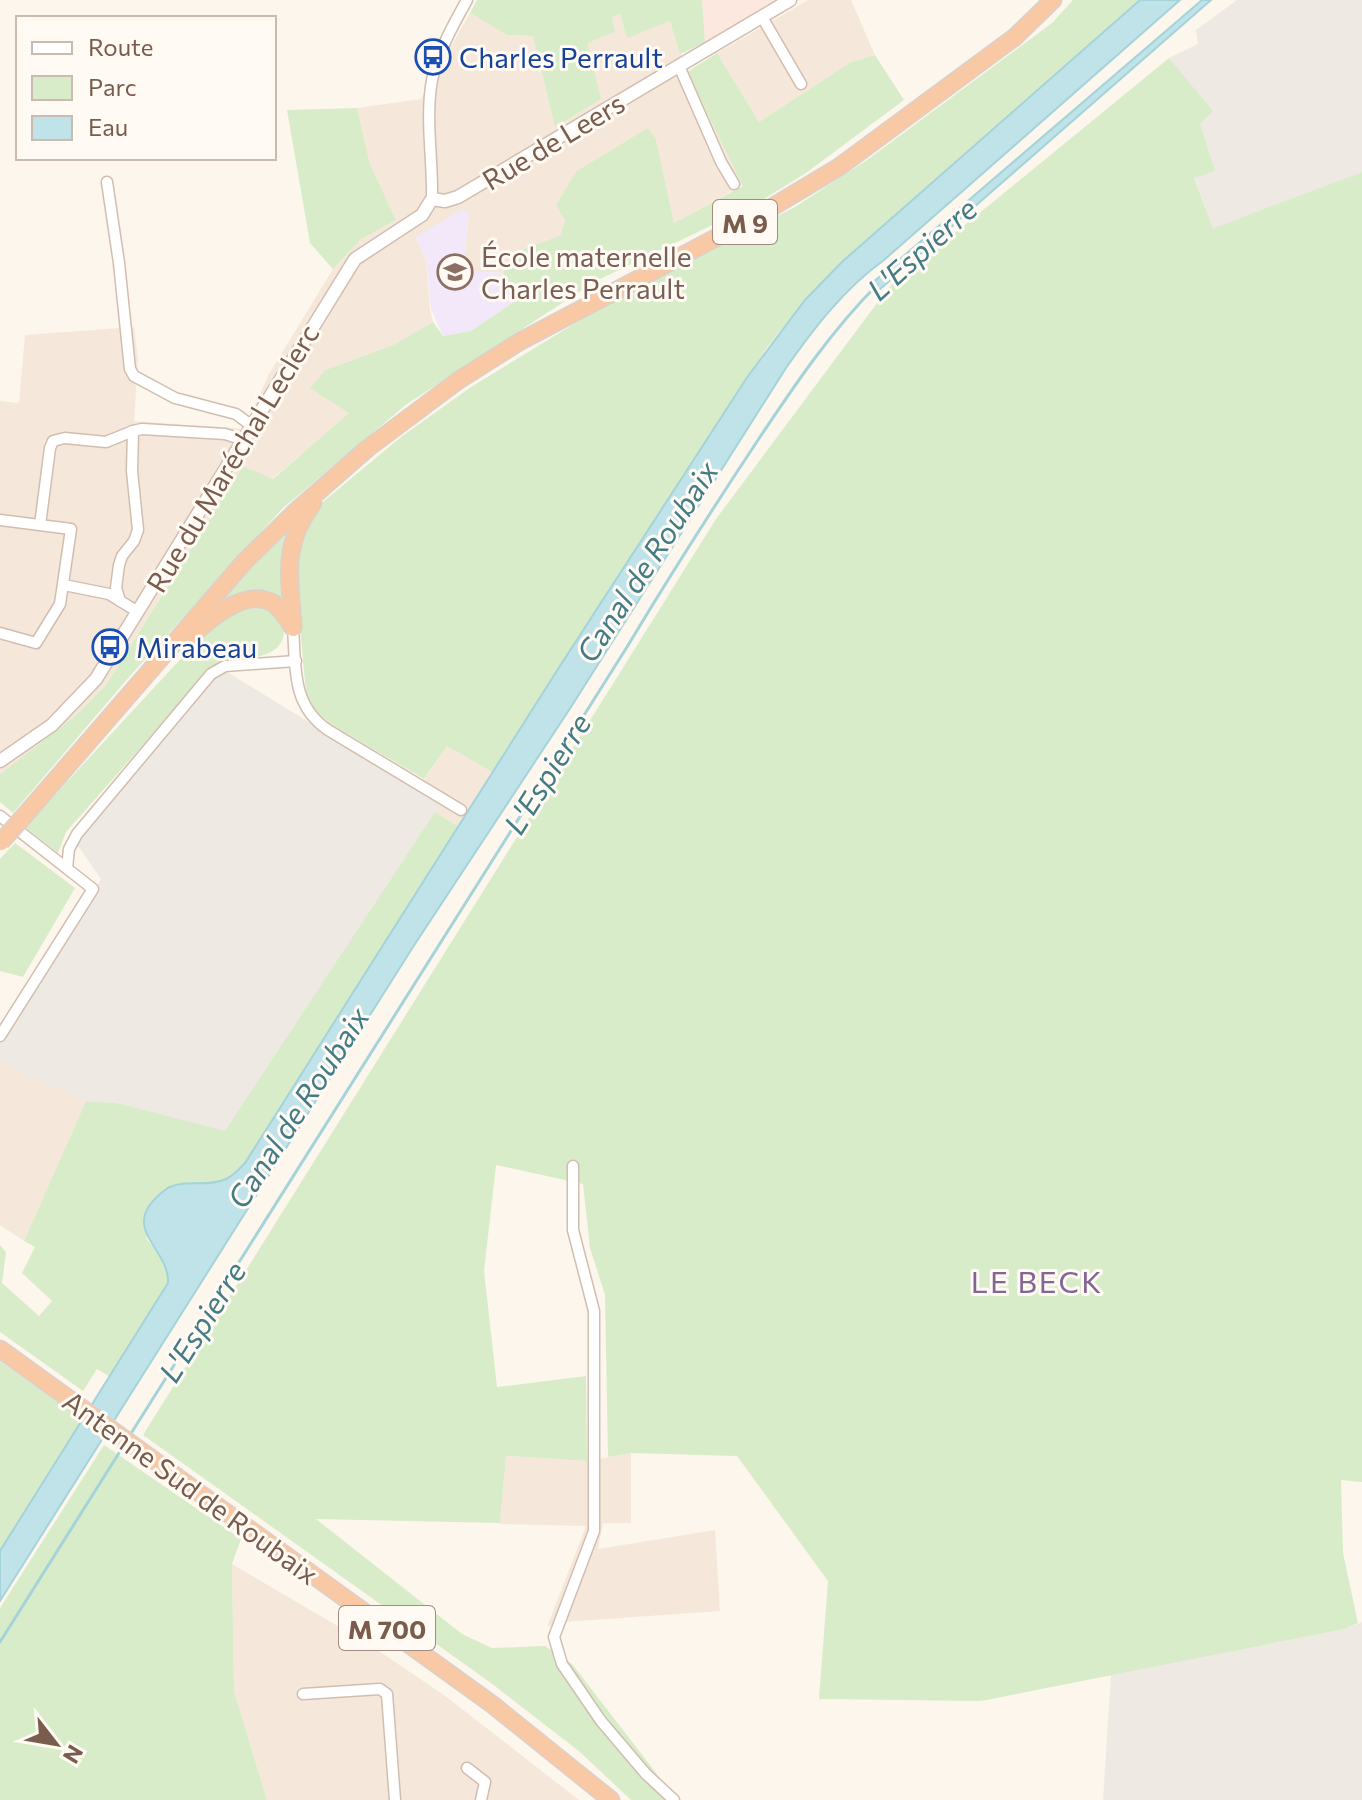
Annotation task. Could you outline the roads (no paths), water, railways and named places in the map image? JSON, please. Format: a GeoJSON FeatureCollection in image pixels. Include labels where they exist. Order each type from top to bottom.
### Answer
{"type":"FeatureCollection","features":[{"type":"Feature","properties":{"kind":"highway","name":"M 9"},"geometry":{"type":"LineString","coordinates":[[1015,37],[1053,0]]}},
{"type":"Feature","properties":{"kind":"highway","name":"M 9"},"geometry":{"type":"LineString","coordinates":[[1,843],[245,561],[334,476],[459,380],[576,309],[807,187],[873,144],[1066,0]]}},
{"type":"Feature","properties":{"kind":"highway"},"geometry":{"type":"LineString","coordinates":[[293,628],[289,561],[292,540],[305,514],[334,476]]}},
{"type":"Feature","properties":{"kind":"highway"},"geometry":{"type":"LineString","coordinates":[[114,710],[133,697],[198,630],[228,608],[247,601],[268,601],[280,609],[293,628]]}},
{"type":"Feature","properties":{"kind":"highway","name":"Antenne Sud de Roubaix"},"geometry":{"type":"LineString","coordinates":[[0,1349],[493,1705],[611,1800]]}},
{"type":"Feature","properties":{"kind":"street"},"geometry":{"type":"LineString","coordinates":[[432,199],[431,89],[441,53],[467,0]]}},
{"type":"Feature","properties":{"kind":"street","name":"Rue de Leers"},"geometry":{"type":"LineString","coordinates":[[432,199],[445,201],[458,197],[790,0]]}},
{"type":"Feature","properties":{"kind":"street"},"geometry":{"type":"LineString","coordinates":[[762,17],[801,84]]}},
{"type":"Feature","properties":{"kind":"street"},"geometry":{"type":"LineString","coordinates":[[679,66],[721,162],[734,184]]}},
{"type":"Feature","properties":{"kind":"street"},"geometry":{"type":"LineString","coordinates":[[107,182],[130,369],[134,376],[175,398],[236,414],[252,426]]}},
{"type":"Feature","properties":{"kind":"street","name":"Rue du Maréchal Leclerc"},"geometry":{"type":"LineString","coordinates":[[0,761],[41,734],[96,679],[349,266],[362,253],[425,213],[432,199]]}},
{"type":"Feature","properties":{"kind":"street"},"geometry":{"type":"LineString","coordinates":[[40,525],[53,441],[65,438],[106,442],[142,429],[225,434],[244,440]]}},
{"type":"Feature","properties":{"kind":"street"},"geometry":{"type":"LineString","coordinates":[[120,601],[116,588],[119,565],[138,530],[132,471],[133,431]]}},
{"type":"Feature","properties":{"kind":"street"},"geometry":{"type":"LineString","coordinates":[[0,520],[71,529],[58,609],[36,643],[0,633]]}},
{"type":"Feature","properties":{"kind":"street"},"geometry":{"type":"LineString","coordinates":[[64,585],[106,593],[138,612]]}},
{"type":"Feature","properties":{"kind":"street"},"geometry":{"type":"LineString","coordinates":[[293,628],[302,702],[318,724],[461,810]]}},
{"type":"Feature","properties":{"kind":"street"},"geometry":{"type":"LineString","coordinates":[[67,868],[69,849],[77,834],[211,674],[225,666],[296,661]]}},
{"type":"Feature","properties":{"kind":"street"},"geometry":{"type":"LineString","coordinates":[[0,816],[93,889],[0,1036]]}},
{"type":"Feature","properties":{"kind":"street"},"geometry":{"type":"LineString","coordinates":[[573,1166],[573,1230],[594,1311],[594,1531],[554,1637],[562,1664],[601,1721],[646,1774],[674,1800]]}},
{"type":"Feature","properties":{"kind":"street"},"geometry":{"type":"LineString","coordinates":[[303,1694],[380,1689],[387,1694],[395,1800]]}},
{"type":"Feature","properties":{"kind":"street"},"geometry":{"type":"LineString","coordinates":[[467,1768],[485,1782],[481,1800]]}},
{"type":"Feature","properties":{"kind":"water","name":"Canal de Roubaix"},"geometry":{"type":"Polygon","coordinates":[[[1140,0],[1180,0],[856,283],[830,310],[786,368],[571,707],[413,947],[0,1601],[0,1551],[168,1283],[166,1270],[145,1227],[145,1216],[151,1203],[171,1186],[219,1182],[232,1176],[245,1163],[748,376],[805,300],[843,261],[1140,0]]]}},
{"type":"Feature","properties":{"kind":"water"},"geometry":{"type":"Polygon","coordinates":[[[1202,0],[1211,0],[878,291],[871,284],[1202,0]]]}},
{"type":"Feature","properties":{"kind":"waterway","name":"L'Espierre"},"geometry":{"type":"LineString","coordinates":[[130,1435],[724,491],[814,360],[877,285]]}},
{"type":"Feature","properties":{"kind":"waterway","name":"L'Espierre"},"geometry":{"type":"LineString","coordinates":[[0,1642],[124,1445]]}},
{"type":"Feature","properties":{"kind":"place","name":"Charles Perrault"},"geometry":{"type":"Point","coordinates":[433,57]}},
{"type":"Feature","properties":{"kind":"place","name":"École maternelle Charles Perrault"},"geometry":{"type":"Point","coordinates":[455,272]}},
{"type":"Feature","properties":{"kind":"place","name":"Mirabeau"},"geometry":{"type":"Point","coordinates":[110,647]}},
{"type":"Feature","properties":{"kind":"district","name":"LE BECK"},"geometry":{"type":"Point","coordinates":[1037,1280]}}]}
